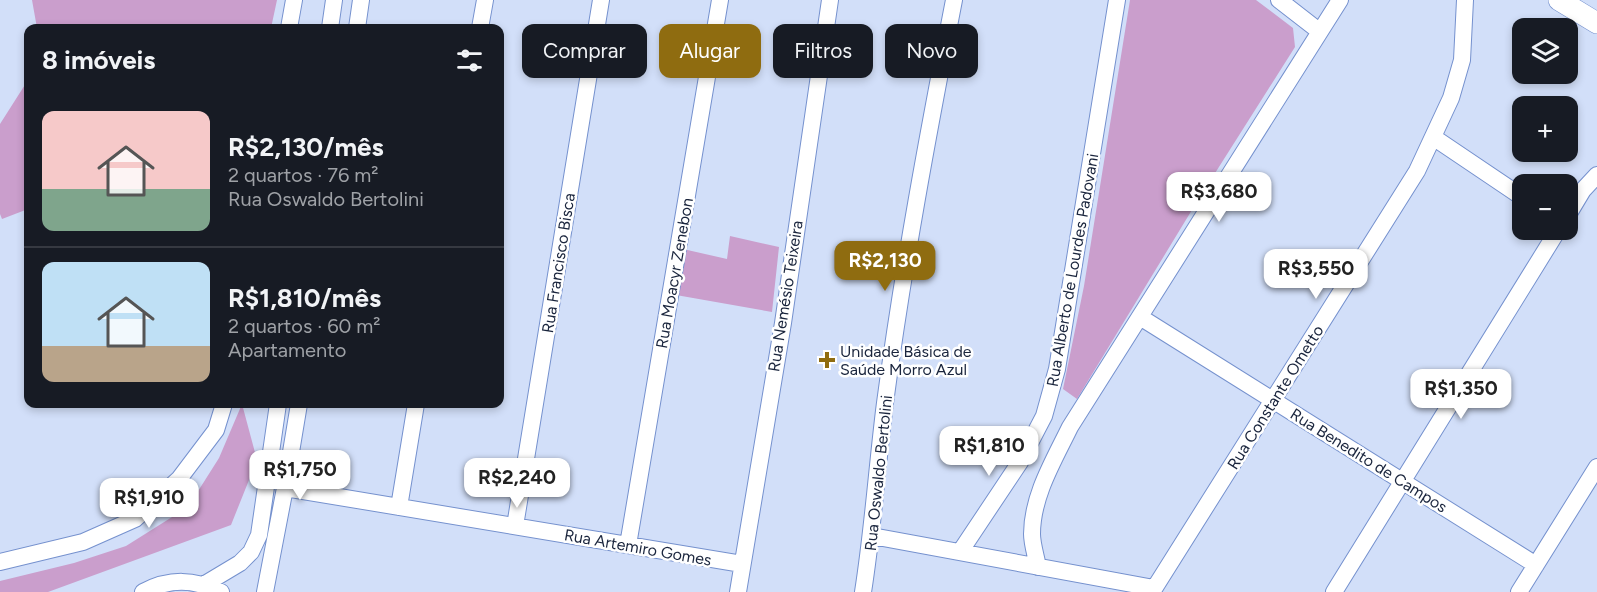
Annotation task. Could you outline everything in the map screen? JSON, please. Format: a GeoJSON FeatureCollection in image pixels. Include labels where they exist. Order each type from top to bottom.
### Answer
{"type":"FeatureCollection","features":[{"type":"Feature","properties":{"kind":"main road"},"geometry":{"type":"LineString","coordinates":[[1559,0],[1597,23]]}},
{"type":"Feature","properties":{"kind":"street"},"geometry":{"type":"LineString","coordinates":[[290,24],[294,0]]}},
{"type":"Feature","properties":{"kind":"street"},"geometry":{"type":"LineString","coordinates":[[331,24],[334,0]]}},
{"type":"Feature","properties":{"kind":"street"},"geometry":{"type":"LineString","coordinates":[[358,24],[361,0]]}},
{"type":"Feature","properties":{"kind":"street"},"geometry":{"type":"LineString","coordinates":[[481,24],[485,0]]}},
{"type":"Feature","properties":{"kind":"street","name":"Rua Francisco Bisca"},"geometry":{"type":"LineString","coordinates":[[515,526],[601,0]]}},
{"type":"Feature","properties":{"kind":"street","name":"Rua Moacyr Zenebon"},"geometry":{"type":"LineString","coordinates":[[628,545],[720,0]]}},
{"type":"Feature","properties":{"kind":"street","name":"Rua Nemésio Teixeira"},"geometry":{"type":"LineString","coordinates":[[738,592],[784,311],[830,0]]}},
{"type":"Feature","properties":{"kind":"street","name":"Rua Oswaldo Bertolini"},"geometry":{"type":"LineString","coordinates":[[863,592],[872,536],[885,403],[915,209],[954,0]]}},
{"type":"Feature","properties":{"kind":"street","name":"Rua Alberto de Lourdes Padovani"},"geometry":{"type":"LineString","coordinates":[[960,552],[1020,462],[1044,416],[1057,369],[1117,0]]}},
{"type":"Feature","properties":{"kind":"street"},"geometry":{"type":"LineString","coordinates":[[1278,0],[1319,31]]}},
{"type":"Feature","properties":{"kind":"street"},"geometry":{"type":"LineString","coordinates":[[1038,567],[1032,535],[1034,511],[1045,480],[1070,427],[1340,0]]}},
{"type":"Feature","properties":{"kind":"street","name":"Rua Constante Ometto"},"geometry":{"type":"LineString","coordinates":[[1153,590],[1417,171],[1451,98],[1462,60],[1465,0]]}},
{"type":"Feature","properties":{"kind":"street"},"geometry":{"type":"LineString","coordinates":[[1433,137],[1512,190]]}},
{"type":"Feature","properties":{"kind":"street"},"geometry":{"type":"LineString","coordinates":[[1578,198],[1597,175]]}},
{"type":"Feature","properties":{"kind":"street"},"geometry":{"type":"LineString","coordinates":[[1334,592],[1552,240]]}},
{"type":"Feature","properties":{"kind":"street","name":"Rua Benedito de Campos"},"geometry":{"type":"LineString","coordinates":[[1140,317],[1536,565]]}},
{"type":"Feature","properties":{"kind":"street"},"geometry":{"type":"LineString","coordinates":[[0,562],[83,542],[135,519],[179,479],[216,430],[223,408]]}},
{"type":"Feature","properties":{"kind":"street"},"geometry":{"type":"LineString","coordinates":[[205,584],[240,563],[251,552],[259,535],[277,408]]}},
{"type":"Feature","properties":{"kind":"street"},"geometry":{"type":"LineString","coordinates":[[265,592],[298,408]]}},
{"type":"Feature","properties":{"kind":"street"},"geometry":{"type":"LineString","coordinates":[[399,507],[415,408]]}},
{"type":"Feature","properties":{"kind":"street"},"geometry":{"type":"LineString","coordinates":[[1044,416],[1070,427]]}},
{"type":"Feature","properties":{"kind":"street"},"geometry":{"type":"LineString","coordinates":[[1519,592],[1597,467]]}},
{"type":"Feature","properties":{"kind":"street","name":"Rua Artemiro Gomes"},"geometry":{"type":"LineString","coordinates":[[285,488],[742,564]]}},
{"type":"Feature","properties":{"kind":"street"},"geometry":{"type":"LineString","coordinates":[[872,536],[1153,590]]}},
{"type":"Feature","properties":{"kind":"street"},"geometry":{"type":"LineString","coordinates":[[143,592],[158,584],[182,580],[205,584],[221,592]]}},
{"type":"Feature","properties":{"kind":"shaded area"},"geometry":{"type":"Polygon","coordinates":[[[32,0],[277,0],[272,24],[36,24],[32,0]]]}},
{"type":"Feature","properties":{"kind":"shaded area"},"geometry":{"type":"Polygon","coordinates":[[[1130,0],[1256,0],[1293,28],[1295,47],[1198,200],[1077,399],[1063,389],[1084,286],[1130,0]]]}},
{"type":"Feature","properties":{"kind":"shaded area"},"geometry":{"type":"Polygon","coordinates":[[[24,86],[24,211],[2,219],[0,214],[0,124],[24,86]]]}},
{"type":"Feature","properties":{"kind":"shaded area"},"geometry":{"type":"Polygon","coordinates":[[[730,236],[779,247],[772,312],[676,295],[683,249],[727,259],[730,236]]]}},
{"type":"Feature","properties":{"kind":"shaded area"},"geometry":{"type":"Polygon","coordinates":[[[240,408],[243,408],[257,460],[231,525],[48,592],[0,592],[0,581],[74,563],[126,546],[188,507],[219,458],[240,408]]]}},
{"type":"Feature","properties":{"kind":"place","name":"Unidade Básica de Saúde Morro Azul"},"geometry":{"type":"Point","coordinates":[827,360]}}]}
